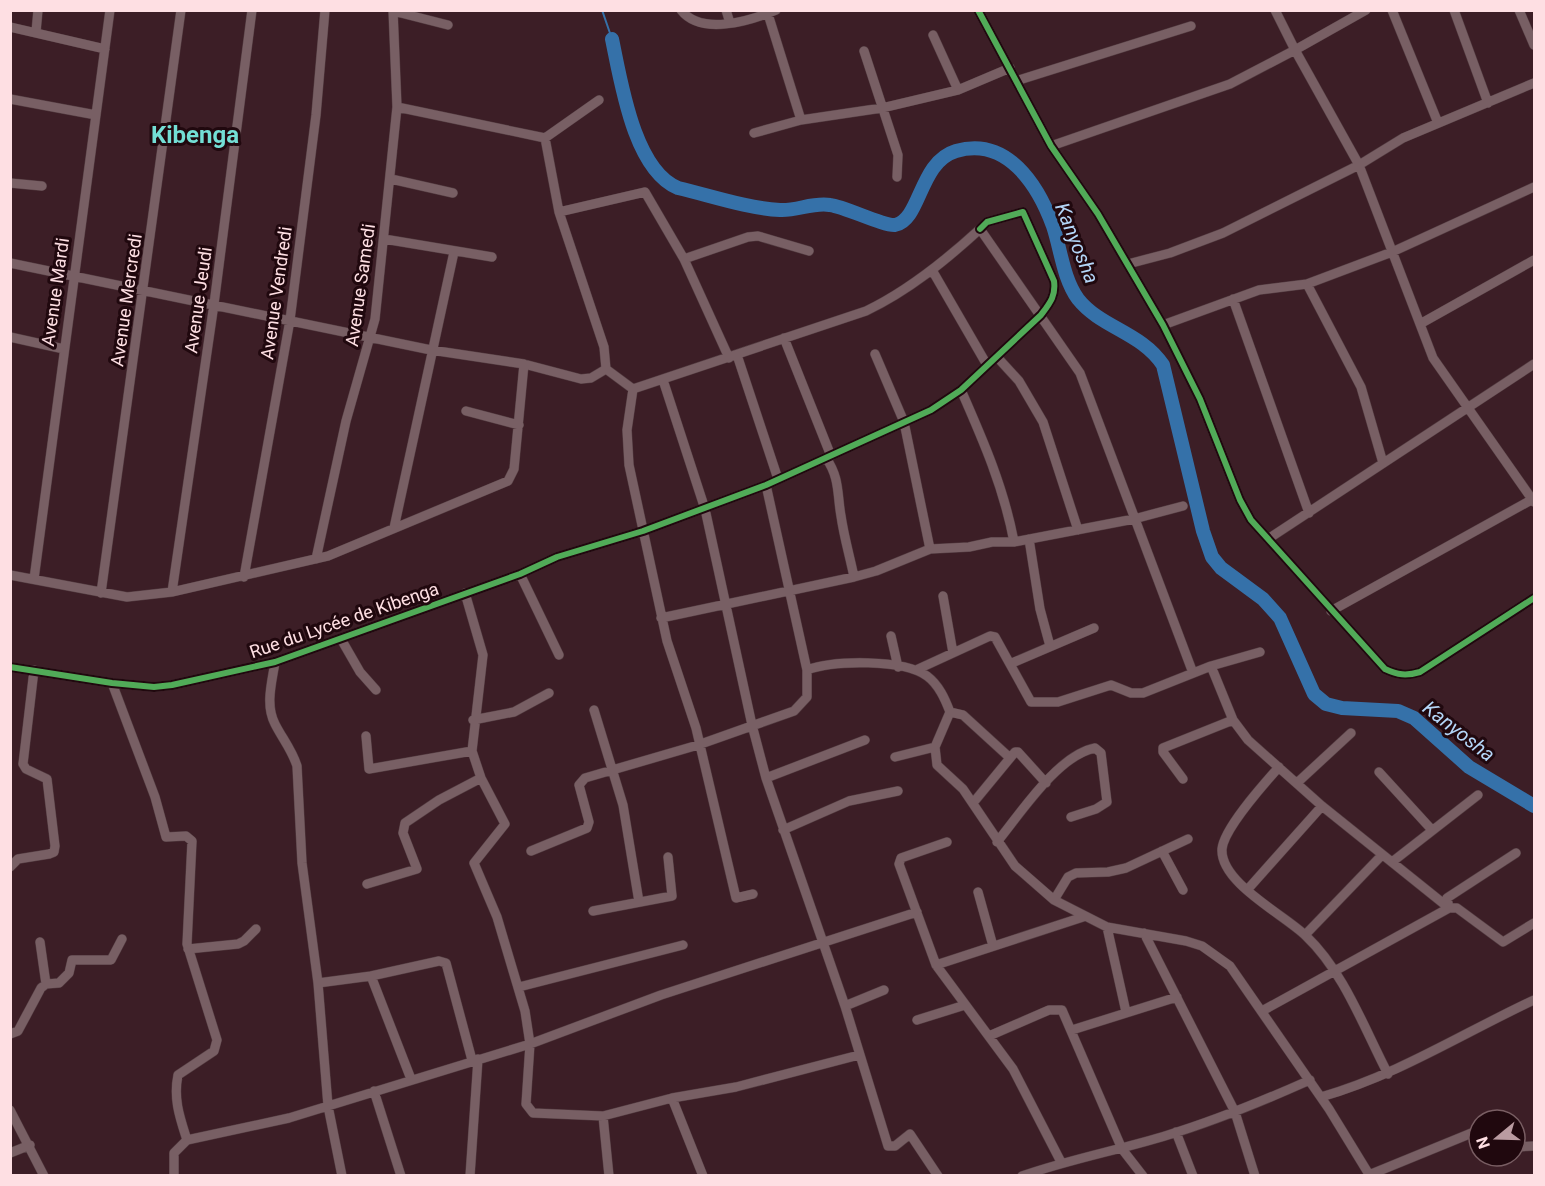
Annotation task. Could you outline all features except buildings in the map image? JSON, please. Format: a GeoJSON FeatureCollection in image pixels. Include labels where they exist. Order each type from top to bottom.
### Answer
{"type":"FeatureCollection","features":[{"type":"Feature","properties":{"kind":"street"},"geometry":{"type":"LineString","coordinates":[[36,32],[38,10]]}},
{"type":"Feature","properties":{"kind":"street","name":"Avenue Mardi"},"geometry":{"type":"LineString","coordinates":[[34,579],[110,10]]}},
{"type":"Feature","properties":{"kind":"street","name":"Avenue Mercredi"},"geometry":{"type":"LineString","coordinates":[[101,593],[145,289],[181,10]]}},
{"type":"Feature","properties":{"kind":"street","name":"Avenue Jeudi"},"geometry":{"type":"LineString","coordinates":[[172,592],[214,304],[252,10]]}},
{"type":"Feature","properties":{"kind":"street","name":"Avenue Vendredi"},"geometry":{"type":"LineString","coordinates":[[243,578],[290,320],[316,115],[325,10]]}},
{"type":"Feature","properties":{"kind":"street"},"geometry":{"type":"LineString","coordinates":[[681,10],[696,22],[730,23],[772,12],[801,120]]}},
{"type":"Feature","properties":{"kind":"street"},"geometry":{"type":"LineString","coordinates":[[726,10],[730,23]]}},
{"type":"Feature","properties":{"kind":"street"},"geometry":{"type":"LineString","coordinates":[[978,10],[1051,146],[1098,214],[1163,325],[1200,399],[1240,500],[1251,520],[1385,669],[1409,675],[1420,672],[1534,598]]}},
{"type":"Feature","properties":{"kind":"street"},"geometry":{"type":"LineString","coordinates":[[1275,10],[1359,165],[1433,358],[1534,501],[1331,611]]}},
{"type":"Feature","properties":{"kind":"street"},"geometry":{"type":"LineString","coordinates":[[1051,146],[1230,84],[1366,10]]}},
{"type":"Feature","properties":{"kind":"street"},"geometry":{"type":"LineString","coordinates":[[1392,10],[1438,123]]}},
{"type":"Feature","properties":{"kind":"street"},"geometry":{"type":"LineString","coordinates":[[1454,10],[1488,103]]}},
{"type":"Feature","properties":{"kind":"street"},"geometry":{"type":"LineString","coordinates":[[1519,10],[1534,45]]}},
{"type":"Feature","properties":{"kind":"street"},"geometry":{"type":"LineString","coordinates":[[393,11],[448,25]]}},
{"type":"Feature","properties":{"kind":"street","name":"Avenue Samedi"},"geometry":{"type":"LineString","coordinates":[[316,559],[346,421],[372,336],[391,179],[397,107],[393,11]]}},
{"type":"Feature","properties":{"kind":"street"},"geometry":{"type":"LineString","coordinates":[[1016,81],[1191,26]]}},
{"type":"Feature","properties":{"kind":"street"},"geometry":{"type":"LineString","coordinates":[[10,27],[105,49]]}},
{"type":"Feature","properties":{"kind":"street"},"geometry":{"type":"LineString","coordinates":[[933,35],[958,90]]}},
{"type":"Feature","properties":{"kind":"street"},"geometry":{"type":"LineString","coordinates":[[864,51],[898,155],[897,177]]}},
{"type":"Feature","properties":{"kind":"street"},"geometry":{"type":"LineString","coordinates":[[754,133],[801,120],[882,108],[958,90],[1010,68]]}},
{"type":"Feature","properties":{"kind":"street"},"geometry":{"type":"LineString","coordinates":[[1128,264],[1170,253],[1223,233],[1359,165],[1403,138],[1534,83]]}},
{"type":"Feature","properties":{"kind":"street"},"geometry":{"type":"LineString","coordinates":[[10,99],[96,115]]}},
{"type":"Feature","properties":{"kind":"street"},"geometry":{"type":"LineString","coordinates":[[397,107],[545,138],[599,100]]}},
{"type":"Feature","properties":{"kind":"street"},"geometry":{"type":"LineString","coordinates":[[545,138],[559,212],[603,347],[606,369],[633,389]]}},
{"type":"Feature","properties":{"kind":"street"},"geometry":{"type":"LineString","coordinates":[[391,179],[453,193]]}},
{"type":"Feature","properties":{"kind":"street"},"geometry":{"type":"LineString","coordinates":[[10,183],[42,186]]}},
{"type":"Feature","properties":{"kind":"street"},"geometry":{"type":"LineString","coordinates":[[1163,325],[1269,288],[1306,284],[1392,252],[1534,186]]}},
{"type":"Feature","properties":{"kind":"street"},"geometry":{"type":"LineString","coordinates":[[559,212],[645,192],[684,259],[733,356],[778,479]]}},
{"type":"Feature","properties":{"kind":"street","name":"Rue du Lycée de Kibenga"},"geometry":{"type":"LineString","coordinates":[[10,667],[112,683],[154,687],[275,662],[519,574],[557,557],[705,509],[829,457],[931,410],[961,390],[1041,315],[1051,301],[1055,291],[1054,281],[1028,218],[1023,212],[1012,213],[987,222],[980,230]]}},
{"type":"Feature","properties":{"kind":"street"},"geometry":{"type":"LineString","coordinates":[[633,389],[866,311],[884,302],[932,270],[980,230],[1080,373],[1193,673]]}},
{"type":"Feature","properties":{"kind":"street"},"geometry":{"type":"LineString","coordinates":[[684,259],[748,237],[758,236],[809,251]]}},
{"type":"Feature","properties":{"kind":"street"},"geometry":{"type":"LineString","coordinates":[[384,239],[492,257]]}},
{"type":"Feature","properties":{"kind":"street"},"geometry":{"type":"LineString","coordinates":[[394,528],[454,252]]}},
{"type":"Feature","properties":{"kind":"street"},"geometry":{"type":"LineString","coordinates":[[1420,324],[1534,260]]}},
{"type":"Feature","properties":{"kind":"street"},"geometry":{"type":"LineString","coordinates":[[10,263],[145,289],[431,350],[524,364],[581,379],[591,378],[606,369]]}},
{"type":"Feature","properties":{"kind":"street"},"geometry":{"type":"LineString","coordinates":[[932,270],[987,365]]}},
{"type":"Feature","properties":{"kind":"street"},"geometry":{"type":"LineString","coordinates":[[1306,284],[1361,387],[1383,463]]}},
{"type":"Feature","properties":{"kind":"street"},"geometry":{"type":"LineString","coordinates":[[1233,299],[1309,513]]}},
{"type":"Feature","properties":{"kind":"street"},"geometry":{"type":"LineString","coordinates":[[10,337],[64,349]]}},
{"type":"Feature","properties":{"kind":"street"},"geometry":{"type":"LineString","coordinates":[[784,338],[839,485],[841,515],[854,577]]}},
{"type":"Feature","properties":{"kind":"street"},"geometry":{"type":"LineString","coordinates":[[875,354],[904,422],[930,549]]}},
{"type":"Feature","properties":{"kind":"street"},"geometry":{"type":"LineString","coordinates":[[997,357],[1019,381],[1043,422],[1078,530]]}},
{"type":"Feature","properties":{"kind":"street"},"geometry":{"type":"LineString","coordinates":[[10,575],[133,597],[243,578],[316,559],[394,528],[508,481],[514,470],[524,364]]}},
{"type":"Feature","properties":{"kind":"street"},"geometry":{"type":"LineString","coordinates":[[1268,538],[1534,364]]}},
{"type":"Feature","properties":{"kind":"street"},"geometry":{"type":"LineString","coordinates":[[663,380],[705,509],[752,725],[766,778],[845,1006],[888,1146],[891,1148],[895,1146],[910,1134],[938,1176]]}},
{"type":"Feature","properties":{"kind":"street"},"geometry":{"type":"LineString","coordinates":[[633,389],[627,430],[628,465],[661,618],[672,660],[696,728],[698,745],[736,898],[753,894]]}},
{"type":"Feature","properties":{"kind":"street"},"geometry":{"type":"LineString","coordinates":[[961,390],[997,476],[1008,510],[1014,542]]}},
{"type":"Feature","properties":{"kind":"street"},"geometry":{"type":"LineString","coordinates":[[466,411],[519,425]]}},
{"type":"Feature","properties":{"kind":"street"},"geometry":{"type":"LineString","coordinates":[[531,851],[587,828],[589,822],[579,783],[585,778],[613,772],[698,745],[794,711],[801,705],[809,686],[807,670],[766,485]]}},
{"type":"Feature","properties":{"kind":"street"},"geometry":{"type":"LineString","coordinates":[[661,618],[854,577],[876,571],[930,549],[969,547],[992,542],[1014,542],[1134,519],[1183,506]]}},
{"type":"Feature","properties":{"kind":"street"},"geometry":{"type":"LineString","coordinates":[[1029,539],[1040,609],[1050,646]]}},
{"type":"Feature","properties":{"kind":"street"},"geometry":{"type":"LineString","coordinates":[[519,574],[559,655]]}},
{"type":"Feature","properties":{"kind":"street"},"geometry":{"type":"LineString","coordinates":[[465,593],[483,655],[473,720],[472,751],[481,778],[505,824],[474,863],[497,917],[519,987],[530,1044],[526,1104],[529,1110],[533,1113],[603,1116],[672,1098],[736,1087],[859,1054]]}},
{"type":"Feature","properties":{"kind":"street"},"geometry":{"type":"LineString","coordinates":[[943,596],[953,653]]}},
{"type":"Feature","properties":{"kind":"street"},"geometry":{"type":"LineString","coordinates":[[1012,663],[1094,628]]}},
{"type":"Feature","properties":{"kind":"street"},"geometry":{"type":"LineString","coordinates":[[891,636],[898,667]]}},
{"type":"Feature","properties":{"kind":"street"},"geometry":{"type":"LineString","coordinates":[[916,670],[995,636],[1012,663],[1031,702],[1041,704],[1058,702],[1111,685],[1131,693],[1143,693],[1211,666],[1260,652]]}},
{"type":"Feature","properties":{"kind":"street"},"geometry":{"type":"LineString","coordinates":[[341,639],[360,672],[376,690]]}},
{"type":"Feature","properties":{"kind":"street"},"geometry":{"type":"LineString","coordinates":[[275,662],[270,706],[275,724],[293,753],[297,766],[302,864],[318,983],[328,1106],[342,1176]]}},
{"type":"Feature","properties":{"kind":"street"},"geometry":{"type":"LineString","coordinates":[[807,670],[834,663],[898,667],[916,670],[928,677],[938,687],[950,712],[936,747],[937,765],[953,779],[973,803],[1015,867],[1054,900],[1083,917],[1107,927],[1186,941],[1216,954],[1230,966],[1310,1080],[1369,1175],[1467,1135]]}},
{"type":"Feature","properties":{"kind":"street"},"geometry":{"type":"LineString","coordinates":[[1211,666],[1233,720],[1248,740],[1298,782],[1322,806],[1449,908]]}},
{"type":"Feature","properties":{"kind":"street"},"geometry":{"type":"LineString","coordinates":[[10,867],[18,859],[52,853],[55,846],[47,779],[23,766],[34,670]]}},
{"type":"Feature","properties":{"kind":"street"},"geometry":{"type":"LineString","coordinates":[[112,683],[155,797],[166,837],[186,836],[192,841],[188,949],[217,1040],[214,1051],[178,1076],[175,1089],[176,1103],[187,1140]]}},
{"type":"Feature","properties":{"kind":"street"},"geometry":{"type":"LineString","coordinates":[[473,720],[514,712],[549,693]]}},
{"type":"Feature","properties":{"kind":"street"},"geometry":{"type":"LineString","coordinates":[[594,710],[623,805],[639,902]]}},
{"type":"Feature","properties":{"kind":"street"},"geometry":{"type":"LineString","coordinates":[[950,712],[963,715],[1009,757]]}},
{"type":"Feature","properties":{"kind":"street"},"geometry":{"type":"LineString","coordinates":[[1183,779],[1163,752],[1163,748],[1233,720]]}},
{"type":"Feature","properties":{"kind":"street"},"geometry":{"type":"LineString","coordinates":[[1298,782],[1351,734]]}},
{"type":"Feature","properties":{"kind":"street"},"geometry":{"type":"LineString","coordinates":[[366,736],[367,766],[371,770],[472,751]]}},
{"type":"Feature","properties":{"kind":"street"},"geometry":{"type":"LineString","coordinates":[[766,778],[865,740]]}},
{"type":"Feature","properties":{"kind":"street"},"geometry":{"type":"LineString","coordinates":[[895,757],[936,747]]}},
{"type":"Feature","properties":{"kind":"street"},"geometry":{"type":"LineString","coordinates":[[997,842],[1046,783],[1074,758],[1092,748],[1099,749],[1107,802],[1096,809],[1071,817]]}},
{"type":"Feature","properties":{"kind":"street"},"geometry":{"type":"LineString","coordinates":[[973,803],[1009,757],[1018,752],[1046,783]]}},
{"type":"Feature","properties":{"kind":"street"},"geometry":{"type":"LineString","coordinates":[[1279,767],[1226,835],[1222,850],[1230,874],[1270,910],[1305,935],[1334,970],[1388,1074]]}},
{"type":"Feature","properties":{"kind":"street"},"geometry":{"type":"LineString","coordinates":[[1378,772],[1432,830]]}},
{"type":"Feature","properties":{"kind":"street"},"geometry":{"type":"LineString","coordinates":[[367,884],[417,869],[403,833],[405,823],[439,800],[481,778]]}},
{"type":"Feature","properties":{"kind":"street"},"geometry":{"type":"LineString","coordinates":[[783,830],[849,801],[898,790]]}},
{"type":"Feature","properties":{"kind":"street"},"geometry":{"type":"LineString","coordinates":[[1392,862],[1478,795]]}},
{"type":"Feature","properties":{"kind":"street"},"geometry":{"type":"LineString","coordinates":[[1248,889],[1322,806]]}},
{"type":"Feature","properties":{"kind":"street"},"geometry":{"type":"LineString","coordinates":[[1054,900],[1068,878],[1076,873],[1114,872],[1188,839]]}},
{"type":"Feature","properties":{"kind":"street"},"geometry":{"type":"LineString","coordinates":[[947,842],[899,861],[936,965],[1013,1069],[1062,1162]]}},
{"type":"Feature","properties":{"kind":"street"},"geometry":{"type":"LineString","coordinates":[[1162,851],[1183,890]]}},
{"type":"Feature","properties":{"kind":"street"},"geometry":{"type":"LineString","coordinates":[[1449,908],[1447,898],[1516,854]]}},
{"type":"Feature","properties":{"kind":"street"},"geometry":{"type":"LineString","coordinates":[[1305,935],[1382,855]]}},
{"type":"Feature","properties":{"kind":"street"},"geometry":{"type":"LineString","coordinates":[[593,911],[672,896],[668,856]]}},
{"type":"Feature","properties":{"kind":"street"},"geometry":{"type":"LineString","coordinates":[[978,892],[993,946]]}},
{"type":"Feature","properties":{"kind":"street"},"geometry":{"type":"LineString","coordinates":[[1263,1011],[1449,908],[1457,908],[1503,942],[1534,923]]}},
{"type":"Feature","properties":{"kind":"street"},"geometry":{"type":"LineString","coordinates":[[174,1176],[174,1153],[187,1140],[257,1126],[530,1044],[661,995],[917,912]]}},
{"type":"Feature","properties":{"kind":"street"},"geometry":{"type":"LineString","coordinates":[[936,965],[1083,917]]}},
{"type":"Feature","properties":{"kind":"street"},"geometry":{"type":"LineString","coordinates":[[1107,927],[1126,1012]]}},
{"type":"Feature","properties":{"kind":"street"},"geometry":{"type":"LineString","coordinates":[[188,949],[238,944],[256,929]]}},
{"type":"Feature","properties":{"kind":"street"},"geometry":{"type":"LineString","coordinates":[[1144,933],[1235,1112],[1255,1176]]}},
{"type":"Feature","properties":{"kind":"street"},"geometry":{"type":"LineString","coordinates":[[10,1034],[18,1031],[41,988],[46,984],[59,983],[69,973],[73,959],[112,960],[122,939]]}},
{"type":"Feature","properties":{"kind":"street"},"geometry":{"type":"LineString","coordinates":[[40,942],[46,984]]}},
{"type":"Feature","properties":{"kind":"street"},"geometry":{"type":"LineString","coordinates":[[519,987],[683,945]]}},
{"type":"Feature","properties":{"kind":"street"},"geometry":{"type":"LineString","coordinates":[[318,983],[371,976],[439,961],[446,963],[475,1060],[470,1176]]}},
{"type":"Feature","properties":{"kind":"street"},"geometry":{"type":"LineString","coordinates":[[371,976],[411,1079]]}},
{"type":"Feature","properties":{"kind":"street"},"geometry":{"type":"LineString","coordinates":[[845,1006],[884,990]]}},
{"type":"Feature","properties":{"kind":"street"},"geometry":{"type":"LineString","coordinates":[[1072,1030],[1177,996]]}},
{"type":"Feature","properties":{"kind":"street"},"geometry":{"type":"LineString","coordinates":[[1321,1097],[1388,1074],[1534,1000]]}},
{"type":"Feature","properties":{"kind":"street"},"geometry":{"type":"LineString","coordinates":[[917,1020],[965,1005]]}},
{"type":"Feature","properties":{"kind":"street"},"geometry":{"type":"LineString","coordinates":[[989,1036],[1057,1008],[1062,1010],[1122,1149],[1143,1176]]}},
{"type":"Feature","properties":{"kind":"street"},"geometry":{"type":"LineString","coordinates":[[1022,1176],[1062,1162],[1122,1149],[1176,1132],[1235,1112],[1310,1080]]}},
{"type":"Feature","properties":{"kind":"street"},"geometry":{"type":"LineString","coordinates":[[374,1091],[401,1176]]}},
{"type":"Feature","properties":{"kind":"street"},"geometry":{"type":"LineString","coordinates":[[672,1098],[703,1176]]}},
{"type":"Feature","properties":{"kind":"street"},"geometry":{"type":"LineString","coordinates":[[10,1110],[44,1176]]}},
{"type":"Feature","properties":{"kind":"street"},"geometry":{"type":"LineString","coordinates":[[603,1116],[609,1176]]}},
{"type":"Feature","properties":{"kind":"street"},"geometry":{"type":"LineString","coordinates":[[1176,1132],[1192,1176]]}},
{"type":"Feature","properties":{"kind":"street"},"geometry":{"type":"LineString","coordinates":[[10,1153],[30,1145]]}},
{"type":"Feature","properties":{"kind":"waterway","name":"Kanyosha"},"geometry":{"type":"LineString","coordinates":[[602,10],[612,39]]}},
{"type":"Feature","properties":{"kind":"waterway","name":"Kanyosha"},"geometry":{"type":"LineString","coordinates":[[612,39],[625,100],[640,144],[650,163],[663,178],[678,188],[767,209],[786,210],[830,205],[882,223],[895,225],[904,221],[910,213],[927,178],[944,157],[956,151],[974,148],[991,151],[1005,157],[1029,180],[1047,210],[1066,273],[1078,299],[1098,317],[1144,345],[1163,365],[1203,531],[1212,557],[1221,568],[1263,599],[1280,618],[1314,694],[1326,704],[1342,708],[1398,711],[1414,718],[1469,767],[1534,806]]}},
{"type":"Feature","properties":{"kind":"cycle path"},"geometry":{"type":"LineString","coordinates":[[978,10],[1051,146],[1098,214],[1163,325],[1200,399],[1240,500],[1251,520],[1385,669],[1402,674],[1420,672],[1534,598]]}},
{"type":"Feature","properties":{"kind":"cycle path"},"geometry":{"type":"LineString","coordinates":[[10,667],[112,683],[154,687],[275,662],[520,574],[557,557],[643,531],[766,485],[931,410],[961,390],[1041,315],[1050,303],[1054,281],[1023,212],[987,222],[980,229]]}},
{"type":"Feature","properties":{"kind":"district","name":"Kibenga"},"geometry":{"type":"Point","coordinates":[195,135]}}]}
